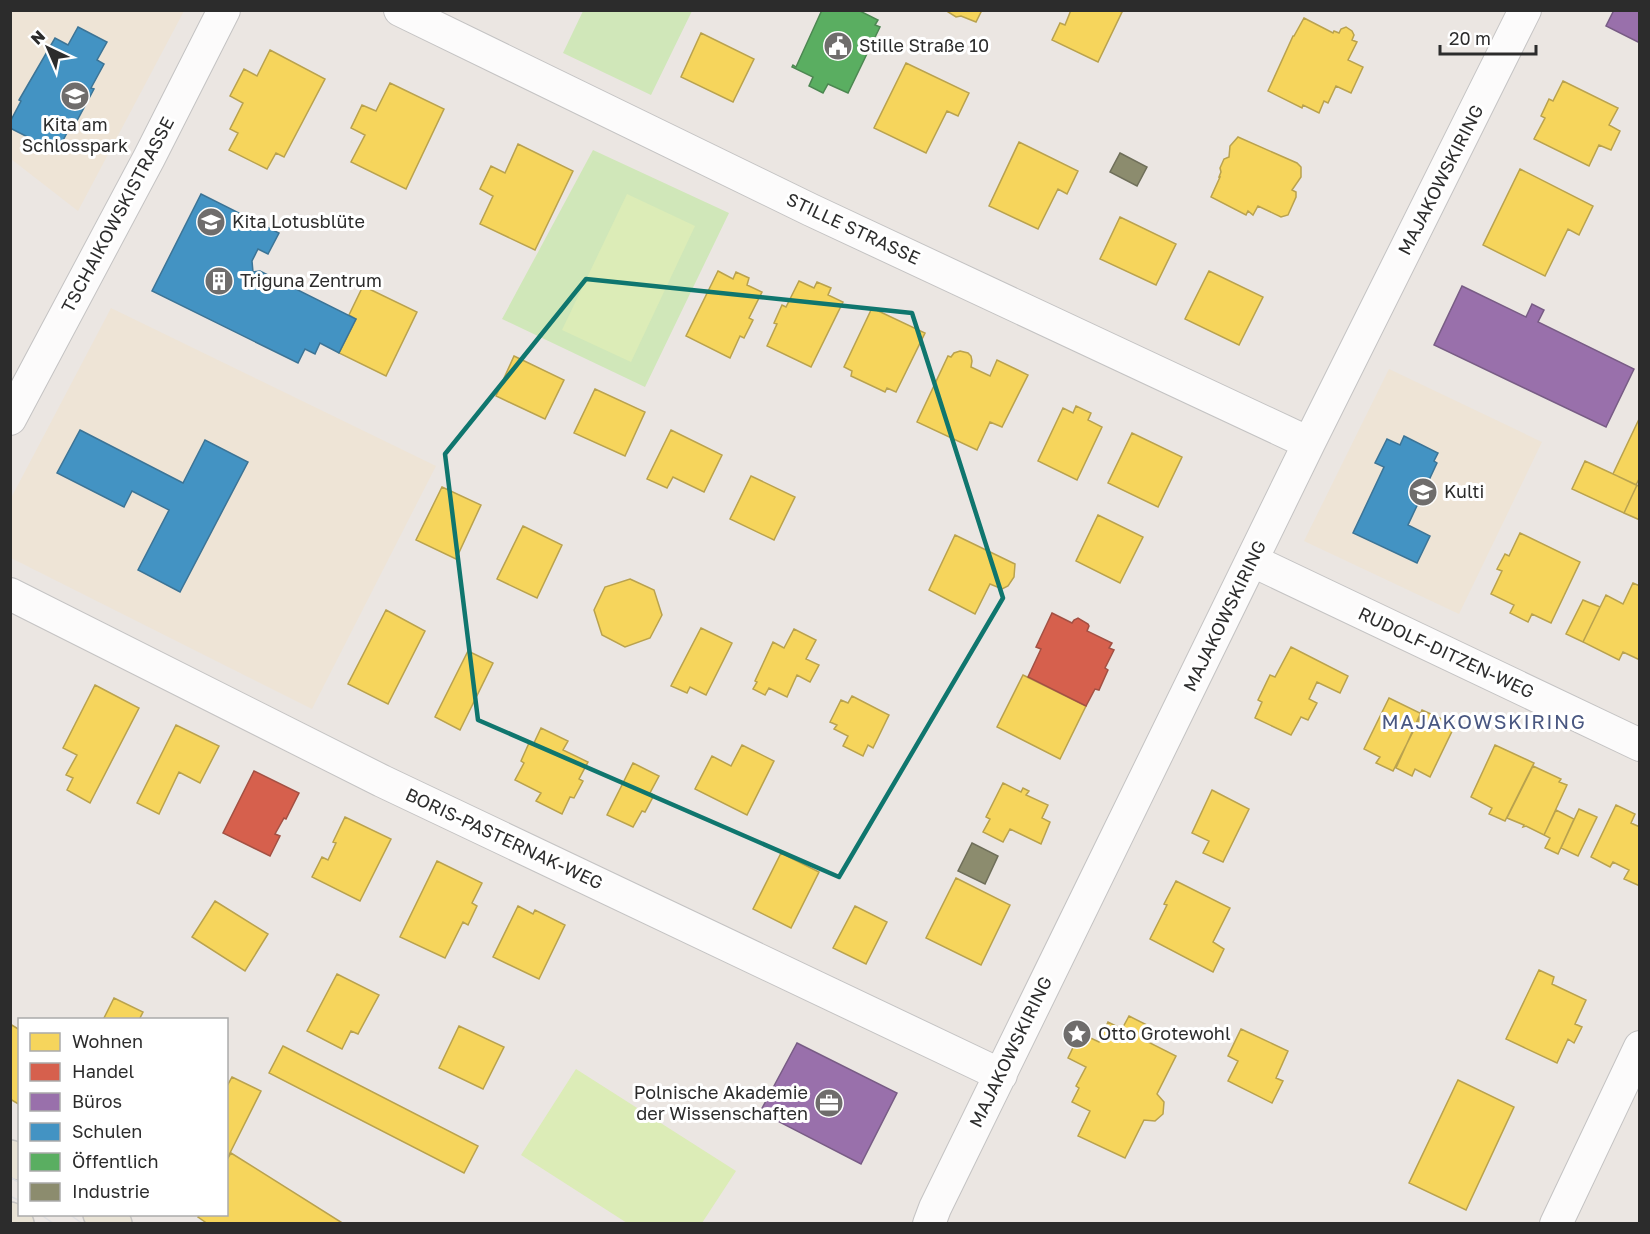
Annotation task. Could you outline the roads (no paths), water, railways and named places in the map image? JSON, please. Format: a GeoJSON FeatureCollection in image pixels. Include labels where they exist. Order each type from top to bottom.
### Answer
{"type":"FeatureCollection","features":[{"type":"Feature","properties":{"kind":"main road"},"geometry":{"type":"LineString","coordinates":[[102,1216],[115,1224]]}},
{"type":"Feature","properties":{"kind":"main road"},"geometry":{"type":"LineString","coordinates":[[10,1219],[17,1224]]}},
{"type":"Feature","properties":{"kind":"street","name":"TSCHAIKOWSKISTRASSE"},"geometry":{"type":"LineString","coordinates":[[10,419],[149,158],[224,10]]}},
{"type":"Feature","properties":{"kind":"street","name":"STILLE STRASSE"},"geometry":{"type":"LineString","coordinates":[[400,10],[821,214],[1309,443]]}},
{"type":"Feature","properties":{"kind":"street","name":"MAJAKOWSKIRING"},"geometry":{"type":"LineString","coordinates":[[929,1224],[934,1208],[1309,443],[1525,10]]}},
{"type":"Feature","properties":{"kind":"street","name":"RUDOLF-DITZEN-WEG"},"geometry":{"type":"LineString","coordinates":[[1253,561],[1640,745]]}},
{"type":"Feature","properties":{"kind":"street","name":"BORIS-PASTERNAK-WEG"},"geometry":{"type":"LineString","coordinates":[[10,594],[382,781],[1001,1075]]}},
{"type":"Feature","properties":{"kind":"street"},"geometry":{"type":"LineString","coordinates":[[1556,1224],[1640,1047]]}},
{"type":"Feature","properties":{"kind":"tram line"},"geometry":{"type":"LineString","coordinates":[[10,1177],[18,1182]]}},
{"type":"Feature","properties":{"kind":"tram line"},"geometry":{"type":"LineString","coordinates":[[10,1196],[18,1200]]}},
{"type":"Feature","properties":{"kind":"tram line"},"geometry":{"type":"LineString","coordinates":[[43,1216],[54,1224]]}},
{"type":"Feature","properties":{"kind":"tram line"},"geometry":{"type":"LineString","coordinates":[[72,1216],[83,1224]]}},
{"type":"Feature","properties":{"kind":"place","name":"Stille Straße 10"},"geometry":{"type":"Point","coordinates":[838,46]}},
{"type":"Feature","properties":{"kind":"place","name":"Kita am Schlosspark"},"geometry":{"type":"Point","coordinates":[75,96]}},
{"type":"Feature","properties":{"kind":"place","name":"Kita Lotusblüte"},"geometry":{"type":"Point","coordinates":[211,222]}},
{"type":"Feature","properties":{"kind":"place","name":"Triguna Zentrum"},"geometry":{"type":"Point","coordinates":[219,281]}},
{"type":"Feature","properties":{"kind":"place","name":"Kulti"},"geometry":{"type":"Point","coordinates":[1423,492]}},
{"type":"Feature","properties":{"kind":"place","name":"Otto Grotewohl"},"geometry":{"type":"Point","coordinates":[1077,1034]}},
{"type":"Feature","properties":{"kind":"place","name":"Polnische Akademie der Wissenschaften"},"geometry":{"type":"Point","coordinates":[829,1103]}},
{"type":"Feature","properties":{"kind":"district","name":"MAJAKOWSKIRING"},"geometry":{"type":"Point","coordinates":[1484,722]}}]}
